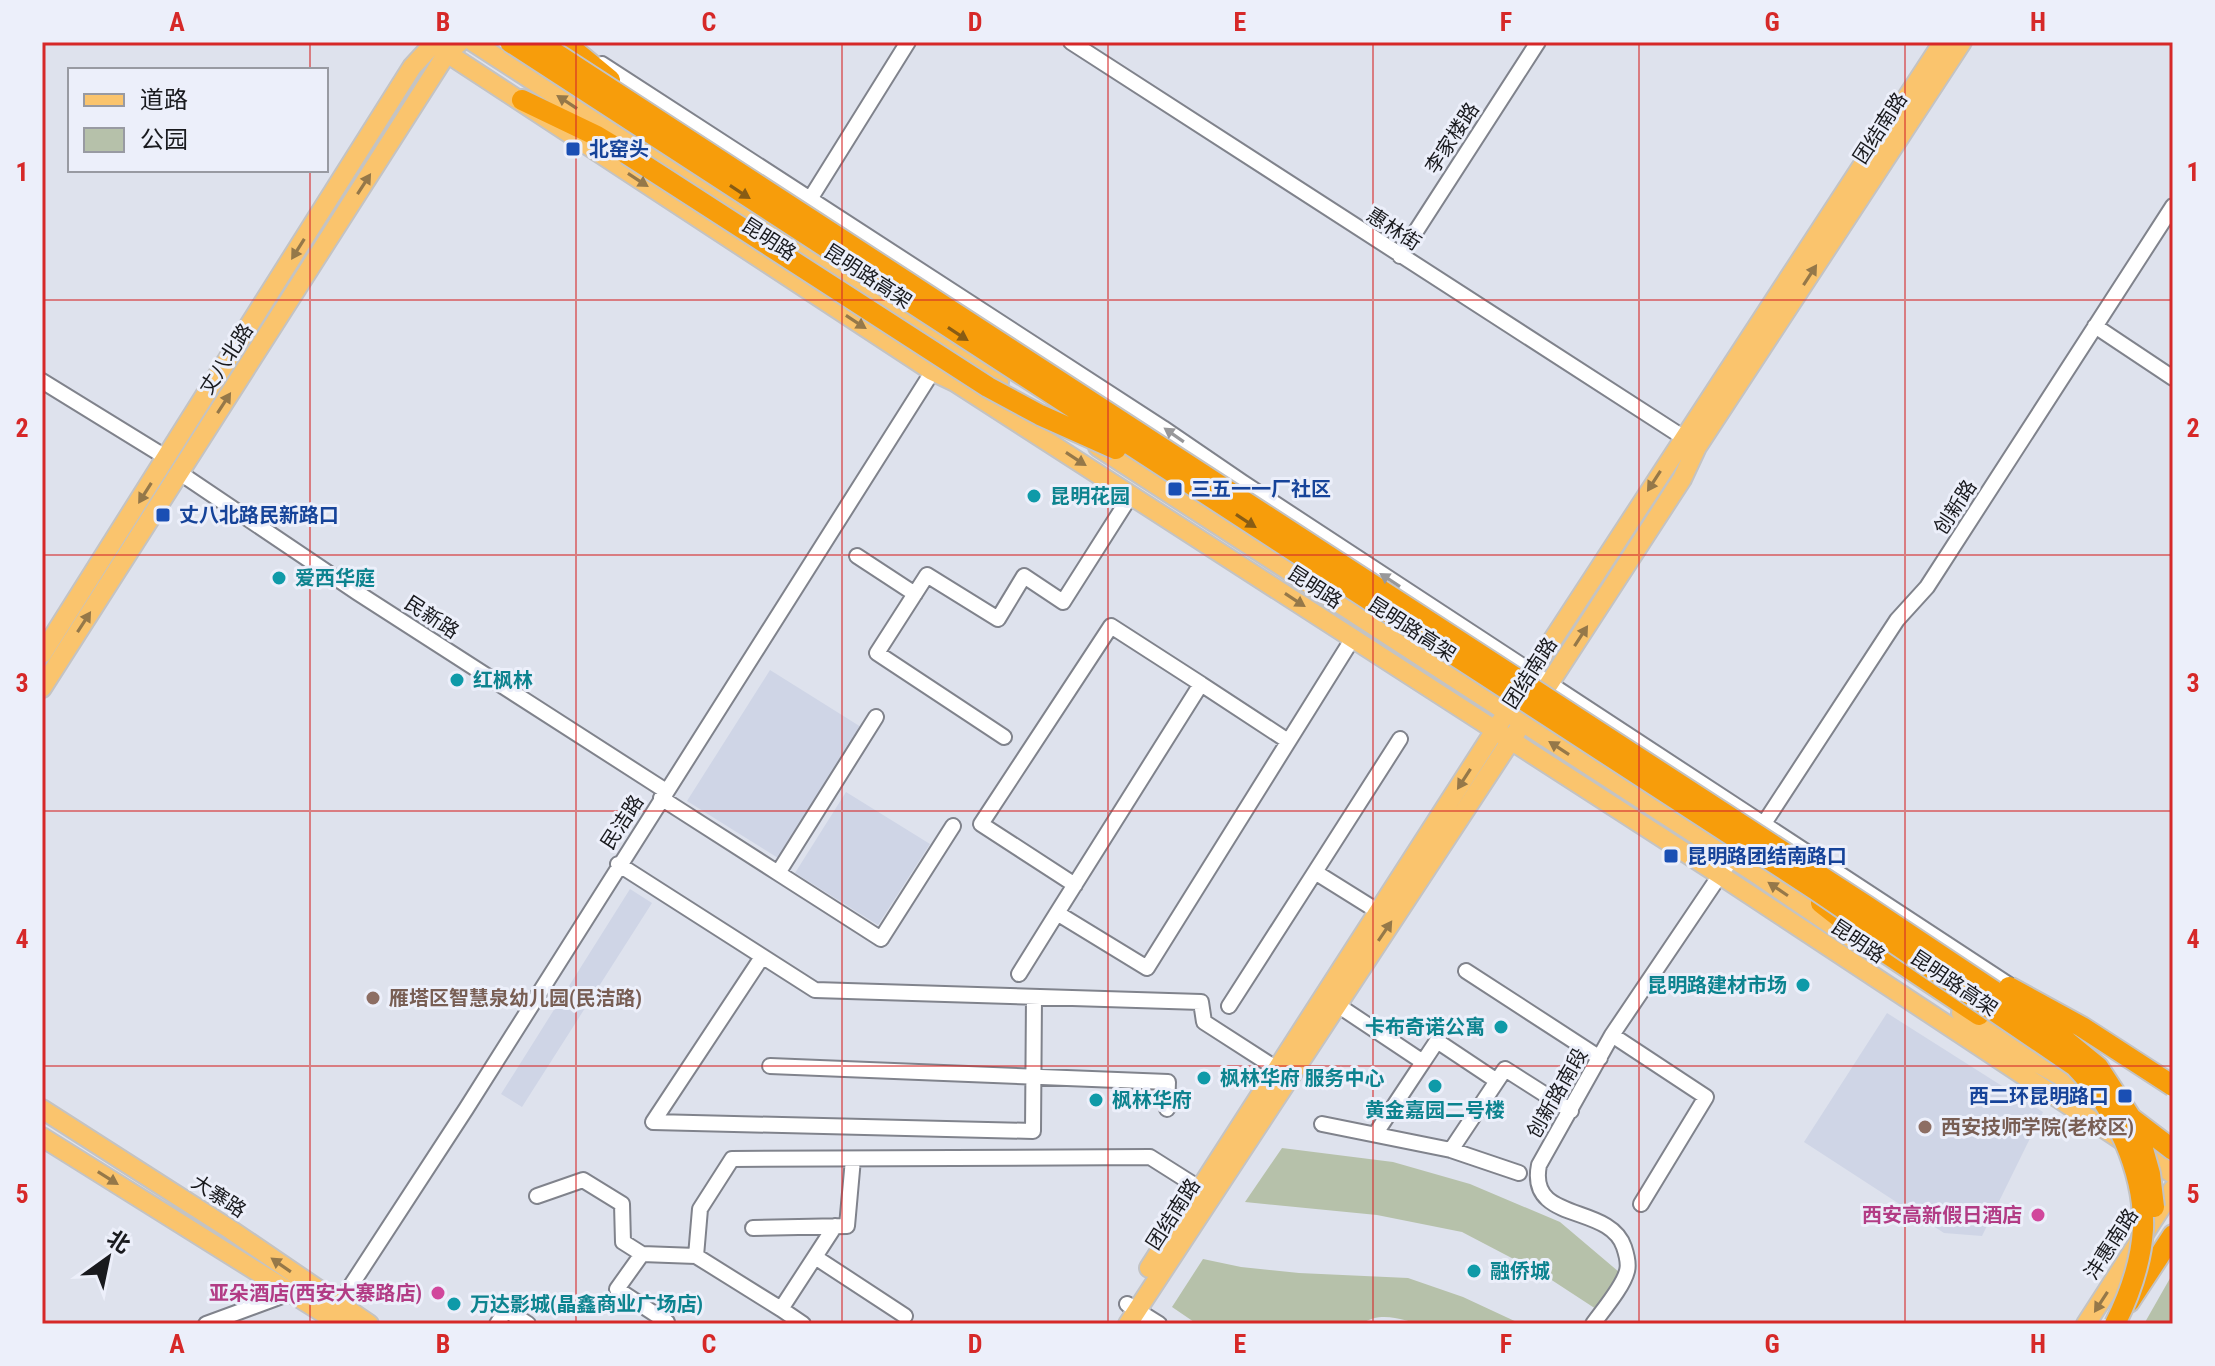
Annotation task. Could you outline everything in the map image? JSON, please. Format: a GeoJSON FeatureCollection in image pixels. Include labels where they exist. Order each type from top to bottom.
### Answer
{"type":"FeatureCollection","features":[{"type":"Feature","properties":{"kind":"highway","name":"昆明路高架"},"geometry":{"type":"LineString","coordinates":[[510,42],[1766,857],[2075,1066],[2090,1081],[2120,1131],[2134,1171],[2142,1208],[2139,1262],[2115,1324]]}},
{"type":"Feature","properties":{"kind":"highway","name":"昆明路高架"},"geometry":{"type":"LineString","coordinates":[[538,42],[1865,905],[2077,1048],[2098,1067],[2131,1118],[2150,1174],[2155,1213],[2151,1256],[2128,1324]]}},
{"type":"Feature","properties":{"kind":"highway"},"geometry":{"type":"LineString","coordinates":[[566,44],[610,80],[1088,384],[1152,440]]}},
{"type":"Feature","properties":{"kind":"highway"},"geometry":{"type":"LineString","coordinates":[[522,100],[627,154],[988,387],[1040,415],[1176,476]]}},
{"type":"Feature","properties":{"kind":"highway"},"geometry":{"type":"LineString","coordinates":[[1766,857],[1877,947],[2173,1150]]}},
{"type":"Feature","properties":{"kind":"highway"},"geometry":{"type":"LineString","coordinates":[[1865,905],[1919,930],[1985,973],[2082,1027],[2171,1085]]}},
{"type":"Feature","properties":{"kind":"highway"},"geometry":{"type":"LineString","coordinates":[[2115,1324],[2173,1235]]}},
{"type":"Feature","properties":{"kind":"main road","name":"昆明路"},"geometry":{"type":"LineString","coordinates":[[473,42],[1732,858],[2028,1058],[2118,1107],[2173,1142]]}},
{"type":"Feature","properties":{"kind":"main road","name":"团结南路"},"geometry":{"type":"LineString","coordinates":[[1131,1312],[1199,1188],[1379,912],[1504,736],[1522,724],[1682,479],[1691,443],[1943,42]]}},
{"type":"Feature","properties":{"kind":"main road","name":"团结南路"},"geometry":{"type":"LineString","coordinates":[[1114,1324],[1131,1312],[1336,1004],[1504,736],[1505,713],[1663,467],[1691,443],[1962,42]]}},
{"type":"Feature","properties":{"kind":"main road","name":"昆明路"},"geometry":{"type":"LineString","coordinates":[[441,45],[593,151],[1720,875],[2173,1174]]}},
{"type":"Feature","properties":{"kind":"main road","name":"丈八北路"},"geometry":{"type":"LineString","coordinates":[[42,654],[412,67],[441,45]]}},
{"type":"Feature","properties":{"kind":"main road","name":"丈八北路"},"geometry":{"type":"LineString","coordinates":[[42,688],[180,473],[441,45]]}},
{"type":"Feature","properties":{"kind":"main road","name":"大寨路"},"geometry":{"type":"LineString","coordinates":[[42,1109],[231,1230],[337,1315]]}},
{"type":"Feature","properties":{"kind":"main road","name":"大寨路"},"geometry":{"type":"LineString","coordinates":[[42,1137],[293,1292],[337,1315],[369,1324]]}},
{"type":"Feature","properties":{"kind":"main road","name":"沣惠南路"},"geometry":{"type":"LineString","coordinates":[[2086,1324],[2173,1189]]}},
{"type":"Feature","properties":{"kind":"street"},"geometry":{"type":"LineString","coordinates":[[783,242],[908,42]]}},
{"type":"Feature","properties":{"kind":"street","name":"惠林街"},"geometry":{"type":"LineString","coordinates":[[1071,42],[1691,443]]}},
{"type":"Feature","properties":{"kind":"street","name":"李家楼路"},"geometry":{"type":"LineString","coordinates":[[1400,256],[1538,42]]}},
{"type":"Feature","properties":{"kind":"street"},"geometry":{"type":"LineString","coordinates":[[566,44],[811,197],[1765,826],[2054,1014],[2171,1085]]}},
{"type":"Feature","properties":{"kind":"street","name":"创新路"},"geometry":{"type":"LineString","coordinates":[[1732,858],[1765,826],[1897,620],[1927,587],[2173,206]]}},
{"type":"Feature","properties":{"kind":"street"},"geometry":{"type":"LineString","coordinates":[[2095,326],[2173,378]]}},
{"type":"Feature","properties":{"kind":"street","name":"民洁路"},"geometry":{"type":"LineString","coordinates":[[337,1315],[618,864],[947,348]]}},
{"type":"Feature","properties":{"kind":"street"},"geometry":{"type":"LineString","coordinates":[[42,381],[167,458]]}},
{"type":"Feature","properties":{"kind":"street","name":"民新路"},"geometry":{"type":"LineString","coordinates":[[180,473],[881,939],[953,826]]}},
{"type":"Feature","properties":{"kind":"street"},"geometry":{"type":"LineString","coordinates":[[1004,737],[877,653],[927,575],[998,619],[1024,576],[1063,602],[1131,495]]}},
{"type":"Feature","properties":{"kind":"street"},"geometry":{"type":"LineString","coordinates":[[857,556],[915,594]]}},
{"type":"Feature","properties":{"kind":"street"},"geometry":{"type":"LineString","coordinates":[[1075,885],[981,824],[1111,626],[1288,741]]}},
{"type":"Feature","properties":{"kind":"street"},"geometry":{"type":"LineString","coordinates":[[1057,913],[1147,968],[1353,638]]}},
{"type":"Feature","properties":{"kind":"street"},"geometry":{"type":"LineString","coordinates":[[1019,974],[1201,684]]}},
{"type":"Feature","properties":{"kind":"street"},"geometry":{"type":"LineString","coordinates":[[778,873],[876,717]]}},
{"type":"Feature","properties":{"kind":"street"},"geometry":{"type":"LineString","coordinates":[[1229,1006],[1400,739]]}},
{"type":"Feature","properties":{"kind":"street","name":"创新路南段"},"geometry":{"type":"LineString","coordinates":[[1593,1324],[1627,1270],[1626,1251],[1620,1237],[1607,1226],[1547,1200],[1536,1178],[1539,1165],[1612,1035],[1732,858]]}},
{"type":"Feature","properties":{"kind":"street"},"geometry":{"type":"LineString","coordinates":[[618,864],[815,990],[1201,1002],[1204,1022],[1277,1069]]}},
{"type":"Feature","properties":{"kind":"street"},"geometry":{"type":"LineString","coordinates":[[1315,872],[1379,912]]}},
{"type":"Feature","properties":{"kind":"street"},"geometry":{"type":"LineString","coordinates":[[762,957],[653,1122],[1033,1131],[1034,997]]}},
{"type":"Feature","properties":{"kind":"street"},"geometry":{"type":"LineString","coordinates":[[1466,971],[1600,1058]]}},
{"type":"Feature","properties":{"kind":"street"},"geometry":{"type":"LineString","coordinates":[[1336,1004],[1423,1062]]}},
{"type":"Feature","properties":{"kind":"street"},"geometry":{"type":"LineString","coordinates":[[2028,1058],[2054,1014]]}},
{"type":"Feature","properties":{"kind":"street"},"geometry":{"type":"LineString","coordinates":[[1612,1035],[1706,1097],[1641,1204]]}},
{"type":"Feature","properties":{"kind":"street"},"geometry":{"type":"LineString","coordinates":[[1376,1133],[1437,1041],[1497,1081]]}},
{"type":"Feature","properties":{"kind":"street"},"geometry":{"type":"LineString","coordinates":[[770,1066],[1168,1082],[1167,1109]]}},
{"type":"Feature","properties":{"kind":"street"},"geometry":{"type":"LineString","coordinates":[[1451,1150],[1505,1069],[1571,1111]]}},
{"type":"Feature","properties":{"kind":"street"},"geometry":{"type":"LineString","coordinates":[[1322,1124],[1451,1150],[1519,1173]]}},
{"type":"Feature","properties":{"kind":"street"},"geometry":{"type":"LineString","coordinates":[[696,1256],[700,1209],[732,1159],[1150,1157],[1199,1188]]}},
{"type":"Feature","properties":{"kind":"street"},"geometry":{"type":"LineString","coordinates":[[753,1228],[847,1226],[853,1159]]}},
{"type":"Feature","properties":{"kind":"street"},"geometry":{"type":"LineString","coordinates":[[537,1196],[583,1180],[622,1204],[623,1242],[642,1254],[696,1256],[803,1324]]}},
{"type":"Feature","properties":{"kind":"street"},"geometry":{"type":"LineString","coordinates":[[781,1309],[835,1226]]}},
{"type":"Feature","properties":{"kind":"street"},"geometry":{"type":"LineString","coordinates":[[642,1254],[617,1289],[666,1324]]}},
{"type":"Feature","properties":{"kind":"street"},"geometry":{"type":"LineString","coordinates":[[815,1257],[905,1316]]}},
{"type":"Feature","properties":{"kind":"street"},"geometry":{"type":"LineString","coordinates":[[206,1324],[293,1292]]}},
{"type":"Feature","properties":{"kind":"street"},"geometry":{"type":"LineString","coordinates":[[497,1324],[506,1310],[528,1324]]}},
{"type":"Feature","properties":{"kind":"street"},"geometry":{"type":"LineString","coordinates":[[1131,1312],[1159,1324]]}},
{"type":"Feature","properties":{"kind":"shaded area"},"geometry":{"type":"Polygon","coordinates":[[[770,670],[861,727],[778,858],[687,801],[770,670]]]}},
{"type":"Feature","properties":{"kind":"shaded area"},"geometry":{"type":"Polygon","coordinates":[[[846,792],[930,844],[878,925],[795,873],[846,792]]]}},
{"type":"Feature","properties":{"kind":"shaded area"},"geometry":{"type":"Polygon","coordinates":[[[630,889],[652,903],[522,1107],[501,1094],[630,889]]]}},
{"type":"Feature","properties":{"kind":"shaded area","name":"西安技师学院(老校区)"},"geometry":{"type":"Polygon","coordinates":[[[1887,1013],[2043,1112],[1982,1236],[1944,1233],[1804,1142],[1887,1013]]]}},
{"type":"Feature","properties":{"kind":"green space"},"geometry":{"type":"Polygon","coordinates":[[[1282,1148],[1393,1162],[1470,1184],[1560,1222],[1619,1272],[1596,1309],[1544,1275],[1462,1232],[1377,1215],[1245,1202],[1282,1148]]]}},
{"type":"Feature","properties":{"kind":"green space"},"geometry":{"type":"Polygon","coordinates":[[[1203,1259],[1241,1267],[1299,1273],[1408,1278],[1463,1297],[1521,1324],[1427,1324],[1386,1317],[1361,1324],[1197,1324],[1172,1307],[1203,1259]]]}},
{"type":"Feature","properties":{"kind":"green space"},"geometry":{"type":"Polygon","coordinates":[[[2173,1273],[2173,1324],[2144,1324],[2173,1273]]]}},
{"type":"Feature","properties":{"kind":"place","name":"北窑头"},"geometry":{"type":"Point","coordinates":[573,149]}},
{"type":"Feature","properties":{"kind":"place","name":"三五一一厂社区"},"geometry":{"type":"Point","coordinates":[1175,489]}},
{"type":"Feature","properties":{"kind":"place","name":"昆明花园"},"geometry":{"type":"Point","coordinates":[1034,496]}},
{"type":"Feature","properties":{"kind":"place","name":"丈八北路民新路口"},"geometry":{"type":"Point","coordinates":[163,515]}},
{"type":"Feature","properties":{"kind":"place","name":"爱西华庭"},"geometry":{"type":"Point","coordinates":[279,578]}},
{"type":"Feature","properties":{"kind":"place","name":"红枫林"},"geometry":{"type":"Point","coordinates":[457,680]}},
{"type":"Feature","properties":{"kind":"place","name":"昆明路团结南路口"},"geometry":{"type":"Point","coordinates":[1671,856]}},
{"type":"Feature","properties":{"kind":"place","name":"昆明路建材市场"},"geometry":{"type":"Point","coordinates":[1803,985]}},
{"type":"Feature","properties":{"kind":"place","name":"雁塔区智慧泉幼儿园(民洁路)"},"geometry":{"type":"Point","coordinates":[373,998]}},
{"type":"Feature","properties":{"kind":"place","name":"卡布奇诺公寓"},"geometry":{"type":"Point","coordinates":[1501,1027]}},
{"type":"Feature","properties":{"kind":"place","name":"枫林华府 服务中心"},"geometry":{"type":"Point","coordinates":[1204,1078]}},
{"type":"Feature","properties":{"kind":"place","name":"黄金嘉园二号楼"},"geometry":{"type":"Point","coordinates":[1435,1086]}},
{"type":"Feature","properties":{"kind":"place","name":"西二环昆明路口"},"geometry":{"type":"Point","coordinates":[2125,1096]}},
{"type":"Feature","properties":{"kind":"place","name":"枫林华府"},"geometry":{"type":"Point","coordinates":[1096,1100]}},
{"type":"Feature","properties":{"kind":"place","name":"西安技师学院(老校区)"},"geometry":{"type":"Point","coordinates":[1925,1127]}},
{"type":"Feature","properties":{"kind":"place","name":"西安高新假日酒店"},"geometry":{"type":"Point","coordinates":[2038,1215]}},
{"type":"Feature","properties":{"kind":"place","name":"融侨城"},"geometry":{"type":"Point","coordinates":[1474,1271]}},
{"type":"Feature","properties":{"kind":"place","name":"亚朵酒店(西安大寨路店)"},"geometry":{"type":"Point","coordinates":[438,1293]}},
{"type":"Feature","properties":{"kind":"place","name":"万达影城(晶鑫商业广场店)"},"geometry":{"type":"Point","coordinates":[454,1304]}}]}
